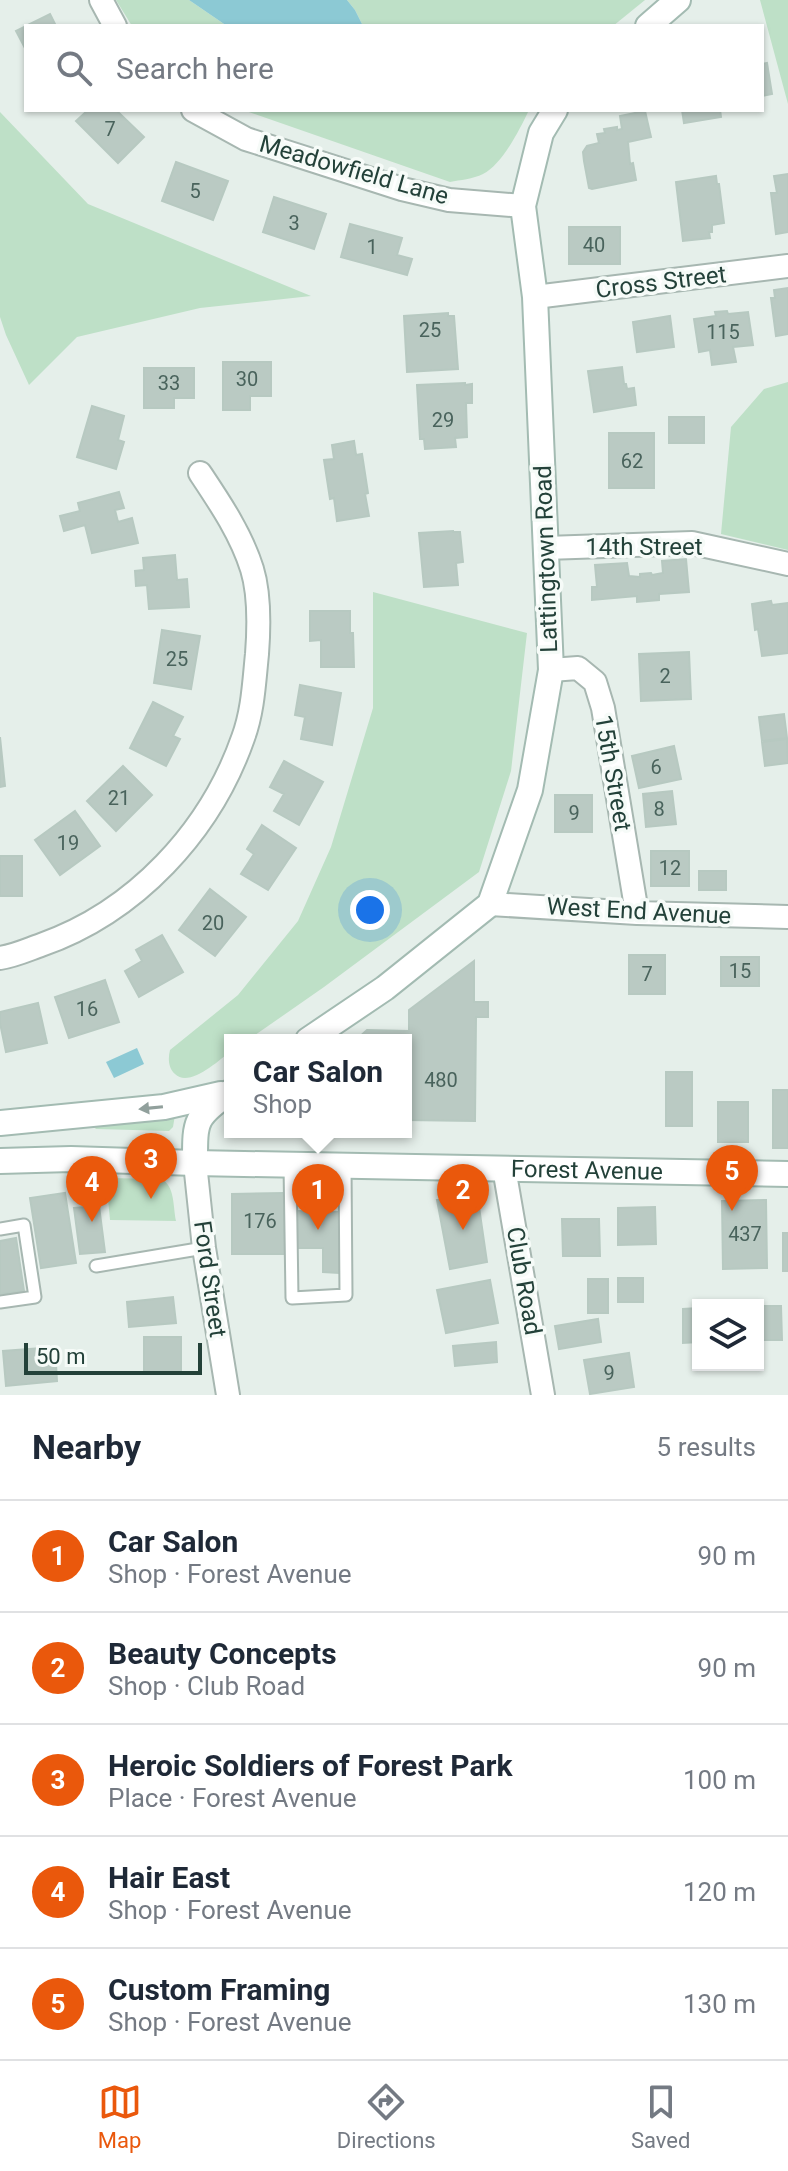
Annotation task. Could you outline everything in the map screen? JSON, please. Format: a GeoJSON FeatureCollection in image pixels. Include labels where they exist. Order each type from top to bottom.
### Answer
{"type":"FeatureCollection","features":[{"type":"Feature","properties":{"kind":"main road"},"geometry":{"type":"LineString","coordinates":[[650,24],[678,0]]}},
{"type":"Feature","properties":{"kind":"main road"},"geometry":{"type":"LineString","coordinates":[[523,206],[541,133],[554,112]]}},
{"type":"Feature","properties":{"kind":"main road","name":"Lattingtown Road"},"geometry":{"type":"LineString","coordinates":[[490,904],[530,790],[551,670],[535,297],[523,206]]}},
{"type":"Feature","properties":{"kind":"main road"},"geometry":{"type":"LineString","coordinates":[[317,1034],[385,988],[490,904]]}},
{"type":"Feature","properties":{"kind":"main road"},"geometry":{"type":"LineString","coordinates":[[0,1123],[164,1107],[224,1093]]}},
{"type":"Feature","properties":{"kind":"main road"},"geometry":{"type":"LineString","coordinates":[[195,1163],[197,1121],[224,1096]]}},
{"type":"Feature","properties":{"kind":"main road","name":"Forest Avenue"},"geometry":{"type":"LineString","coordinates":[[0,1161],[71,1159],[788,1174]]}},
{"type":"Feature","properties":{"kind":"street"},"geometry":{"type":"LineString","coordinates":[[101,0],[114,24]]}},
{"type":"Feature","properties":{"kind":"street","name":"Meadowfield Lane"},"geometry":{"type":"LineString","coordinates":[[197,112],[246,139],[402,189],[449,200],[523,206]]}},
{"type":"Feature","properties":{"kind":"street","name":"Cross Street"},"geometry":{"type":"LineString","coordinates":[[535,297],[788,266]]}},
{"type":"Feature","properties":{"kind":"street"},"geometry":{"type":"LineString","coordinates":[[0,958],[59,939],[98,918],[155,876],[194,831],[221,789],[244,738],[252,703],[259,625],[252,570],[227,515],[200,473]]}},
{"type":"Feature","properties":{"kind":"street","name":"14th Street"},"geometry":{"type":"LineString","coordinates":[[546,548],[692,543],[788,564]]}},
{"type":"Feature","properties":{"kind":"street","name":"15th Street"},"geometry":{"type":"LineString","coordinates":[[551,670],[578,668],[595,682],[603,708],[637,913]]}},
{"type":"Feature","properties":{"kind":"street","name":"West End Avenue"},"geometry":{"type":"LineString","coordinates":[[490,904],[637,913],[788,917]]}},
{"type":"Feature","properties":{"kind":"street","name":"Ford Street"},"geometry":{"type":"LineString","coordinates":[[195,1163],[204,1248],[228,1395]]}},
{"type":"Feature","properties":{"kind":"street","name":"Club Road"},"geometry":{"type":"LineString","coordinates":[[504,1168],[543,1395]]}},
{"type":"Feature","properties":{"kind":"lane"},"geometry":{"type":"LineString","coordinates":[[290,1165],[292,1298],[346,1295],[345,1165]]}},
{"type":"Feature","properties":{"kind":"lane"},"geometry":{"type":"LineString","coordinates":[[0,1229],[24,1225],[35,1297],[0,1302]]}},
{"type":"Feature","properties":{"kind":"lane"},"geometry":{"type":"LineString","coordinates":[[96,1266],[204,1248]]}},
{"type":"Feature","properties":{"kind":"green space"},"geometry":{"type":"Polygon","coordinates":[[[116,0],[189,0],[224,24],[131,24],[116,0]]]}},
{"type":"Feature","properties":{"kind":"green space"},"geometry":{"type":"Polygon","coordinates":[[[347,0],[645,0],[615,24],[362,24],[347,0]]]}},
{"type":"Feature","properties":{"kind":"green space"},"geometry":{"type":"Polygon","coordinates":[[[760,0],[788,0],[788,104],[760,0]]]}},
{"type":"Feature","properties":{"kind":"green space"},"geometry":{"type":"Polygon","coordinates":[[[0,112],[88,204],[311,296],[200,308],[77,337],[29,385],[0,317],[0,112]]]}},
{"type":"Feature","properties":{"kind":"green space"},"geometry":{"type":"Polygon","coordinates":[[[249,112],[528,112],[497,163],[483,174],[450,182],[249,112]]]}},
{"type":"Feature","properties":{"kind":"green space"},"geometry":{"type":"Polygon","coordinates":[[[788,382],[788,550],[721,534],[731,427],[764,389],[788,382]]]}},
{"type":"Feature","properties":{"kind":"green space"},"geometry":{"type":"Polygon","coordinates":[[[373,592],[527,633],[511,771],[479,872],[257,1034],[224,1034],[224,1057],[211,1067],[188,1078],[175,1074],[169,1060],[170,1050],[238,995],[298,921],[331,847],[373,708],[373,592]]]}},
{"type":"Feature","properties":{"kind":"green space"},"geometry":{"type":"Polygon","coordinates":[[[175,1115],[169,1131],[94,1127],[96,1125],[175,1115]]]}},
{"type":"Feature","properties":{"kind":"green space"},"geometry":{"type":"Polygon","coordinates":[[[106,1178],[161,1179],[166,1182],[171,1191],[176,1221],[110,1220],[106,1178]]]}},
{"type":"Feature","properties":{"kind":"water"},"geometry":{"type":"Polygon","coordinates":[[[189,0],[347,0],[362,24],[224,24],[189,0]]]}},
{"type":"Feature","properties":{"kind":"water"},"geometry":{"type":"Polygon","coordinates":[[[137,1048],[144,1064],[114,1078],[106,1062],[137,1048]]]}},
{"type":"Feature","properties":{"kind":"building"},"geometry":{"type":"Polygon","coordinates":[[[50,14],[55,24],[30,24],[50,14]]]}},
{"type":"Feature","properties":{"kind":"building"},"geometry":{"type":"Polygon","coordinates":[[[24,27],[24,46],[16,31],[24,27]]]}},
{"type":"Feature","properties":{"kind":"building"},"geometry":{"type":"Polygon","coordinates":[[[767,63],[772,94],[764,96],[764,64],[767,63]]]}},
{"type":"Feature","properties":{"kind":"building"},"geometry":{"type":"Polygon","coordinates":[[[86,112],[118,112],[144,137],[118,163],[76,121],[86,112]]]}},
{"type":"Feature","properties":{"kind":"building"},"geometry":{"type":"Polygon","coordinates":[[[645,112],[651,137],[628,142],[630,164],[633,163],[636,180],[589,188],[583,152],[587,146],[599,143],[597,134],[605,133],[604,129],[622,129],[620,116],[645,112]]]}},
{"type":"Feature","properties":{"kind":"building"},"geometry":{"type":"Polygon","coordinates":[[[682,112],[720,112],[721,117],[684,123],[682,112]]]}},
{"type":"Feature","properties":{"kind":"building"},"geometry":{"type":"Polygon","coordinates":[[[176,162],[228,181],[213,220],[162,201],[176,162]]]}},
{"type":"Feature","properties":{"kind":"building"},"geometry":{"type":"Polygon","coordinates":[[[788,174],[788,232],[776,234],[771,193],[777,193],[774,176],[788,174]]]}},
{"type":"Feature","properties":{"kind":"building"},"geometry":{"type":"Polygon","coordinates":[[[716,176],[724,223],[712,225],[710,238],[683,241],[676,182],[716,176]]]}},
{"type":"Feature","properties":{"kind":"building"},"geometry":{"type":"Polygon","coordinates":[[[274,197],[326,214],[314,249],[263,232],[274,197]]]}},
{"type":"Feature","properties":{"kind":"building"},"geometry":{"type":"Polygon","coordinates":[[[350,224],[402,238],[397,255],[412,259],[407,275],[341,257],[350,224]]]}},
{"type":"Feature","properties":{"kind":"building"},"geometry":{"type":"Polygon","coordinates":[[[569,227],[620,227],[620,264],[569,264],[569,227]]]}},
{"type":"Feature","properties":{"kind":"building"},"geometry":{"type":"Polygon","coordinates":[[[788,288],[788,334],[776,336],[771,298],[775,298],[774,290],[788,288]]]}},
{"type":"Feature","properties":{"kind":"building"},"geometry":{"type":"Polygon","coordinates":[[[727,311],[728,314],[748,312],[753,345],[733,347],[736,362],[712,365],[710,350],[699,352],[694,319],[727,311]]]}},
{"type":"Feature","properties":{"kind":"building"},"geometry":{"type":"Polygon","coordinates":[[[448,313],[448,316],[454,316],[458,369],[407,372],[404,316],[448,313]]]}},
{"type":"Feature","properties":{"kind":"building"},"geometry":{"type":"Polygon","coordinates":[[[670,316],[674,347],[637,352],[633,322],[670,316]]]}},
{"type":"Feature","properties":{"kind":"building"},"geometry":{"type":"Polygon","coordinates":[[[223,362],[271,362],[271,396],[250,396],[250,410],[223,410],[223,362]]]}},
{"type":"Feature","properties":{"kind":"building"},"geometry":{"type":"Polygon","coordinates":[[[622,367],[624,384],[627,389],[634,388],[636,405],[594,412],[588,371],[622,367]]]}},
{"type":"Feature","properties":{"kind":"building"},"geometry":{"type":"Polygon","coordinates":[[[144,368],[194,368],[194,398],[174,398],[174,408],[144,408],[144,368]]]}},
{"type":"Feature","properties":{"kind":"building"},"geometry":{"type":"Polygon","coordinates":[[[472,384],[472,403],[466,403],[467,437],[455,438],[456,447],[425,449],[424,439],[420,439],[417,385],[472,384]]]}},
{"type":"Feature","properties":{"kind":"building"},"geometry":{"type":"Polygon","coordinates":[[[92,406],[124,416],[118,440],[124,442],[116,469],[77,457],[92,406]]]}},
{"type":"Feature","properties":{"kind":"building"},"geometry":{"type":"Polygon","coordinates":[[[669,417],[704,417],[704,443],[669,443],[669,417]]]}},
{"type":"Feature","properties":{"kind":"building"},"geometry":{"type":"Polygon","coordinates":[[[609,433],[654,433],[654,488],[609,488],[609,433]]]}},
{"type":"Feature","properties":{"kind":"building"},"geometry":{"type":"Polygon","coordinates":[[[354,441],[356,455],[362,454],[369,516],[337,521],[324,460],[334,459],[332,445],[354,441]]]}},
{"type":"Feature","properties":{"kind":"building"},"geometry":{"type":"Polygon","coordinates":[[[119,492],[124,508],[115,510],[118,522],[132,518],[138,543],[92,553],[85,525],[64,531],[60,516],[80,511],[78,503],[119,492]]]}},
{"type":"Feature","properties":{"kind":"building"},"geometry":{"type":"Polygon","coordinates":[[[460,532],[463,562],[456,563],[458,585],[424,587],[419,533],[460,532]]]}},
{"type":"Feature","properties":{"kind":"building"},"geometry":{"type":"Polygon","coordinates":[[[175,555],[177,580],[187,579],[189,607],[149,609],[147,585],[136,586],[135,571],[144,570],[143,558],[175,555]]]}},
{"type":"Feature","properties":{"kind":"building"},"geometry":{"type":"Polygon","coordinates":[[[686,559],[689,592],[659,594],[659,600],[637,602],[637,596],[592,600],[592,587],[597,587],[595,565],[627,563],[629,576],[640,577],[640,574],[663,573],[662,561],[686,559]]]}},
{"type":"Feature","properties":{"kind":"building"},"geometry":{"type":"Polygon","coordinates":[[[771,601],[772,605],[788,603],[788,653],[762,656],[752,604],[771,601]]]}},
{"type":"Feature","properties":{"kind":"building"},"geometry":{"type":"Polygon","coordinates":[[[310,611],[350,611],[354,667],[321,667],[321,640],[310,641],[310,611]]]}},
{"type":"Feature","properties":{"kind":"building"},"geometry":{"type":"Polygon","coordinates":[[[162,630],[200,636],[191,689],[154,683],[162,630]]]}},
{"type":"Feature","properties":{"kind":"building"},"geometry":{"type":"Polygon","coordinates":[[[689,652],[691,699],[641,701],[639,654],[689,652]]]}},
{"type":"Feature","properties":{"kind":"building"},"geometry":{"type":"Polygon","coordinates":[[[300,685],[341,693],[332,745],[301,739],[305,717],[295,715],[300,685]]]}},
{"type":"Feature","properties":{"kind":"building"},"geometry":{"type":"Polygon","coordinates":[[[153,702],[183,717],[173,736],[180,739],[166,766],[130,748],[153,702]]]}},
{"type":"Feature","properties":{"kind":"building"},"geometry":{"type":"Polygon","coordinates":[[[784,714],[787,738],[762,741],[759,717],[784,714]]]}},
{"type":"Feature","properties":{"kind":"building"},"geometry":{"type":"Polygon","coordinates":[[[0,737],[5,786],[0,787],[0,737]]]}},
{"type":"Feature","properties":{"kind":"building"},"geometry":{"type":"Polygon","coordinates":[[[787,739],[788,763],[765,766],[762,742],[787,739]]]}},
{"type":"Feature","properties":{"kind":"building"},"geometry":{"type":"Polygon","coordinates":[[[674,746],[681,779],[639,788],[632,756],[674,746]]]}},
{"type":"Feature","properties":{"kind":"building"},"geometry":{"type":"Polygon","coordinates":[[[284,761],[323,782],[299,825],[274,811],[284,794],[270,787],[284,761]]]}},
{"type":"Feature","properties":{"kind":"building"},"geometry":{"type":"Polygon","coordinates":[[[123,766],[152,795],[116,831],[87,801],[123,766]]]}},
{"type":"Feature","properties":{"kind":"building"},"geometry":{"type":"Polygon","coordinates":[[[672,791],[676,824],[646,827],[643,794],[672,791]]]}},
{"type":"Feature","properties":{"kind":"building"},"geometry":{"type":"Polygon","coordinates":[[[555,795],[592,795],[592,832],[555,832],[555,795]]]}},
{"type":"Feature","properties":{"kind":"building"},"geometry":{"type":"Polygon","coordinates":[[[75,811],[100,846],[60,875],[35,840],[75,811]]]}},
{"type":"Feature","properties":{"kind":"building"},"geometry":{"type":"Polygon","coordinates":[[[262,825],[296,848],[268,890],[241,874],[254,854],[247,849],[262,825]]]}},
{"type":"Feature","properties":{"kind":"building"},"geometry":{"type":"Polygon","coordinates":[[[651,851],[689,851],[689,886],[651,886],[651,851]]]}},
{"type":"Feature","properties":{"kind":"building"},"geometry":{"type":"Polygon","coordinates":[[[0,856],[22,856],[22,896],[0,896],[0,856]]]}},
{"type":"Feature","properties":{"kind":"building"},"geometry":{"type":"Polygon","coordinates":[[[699,871],[726,871],[726,890],[699,890],[699,871]]]}},
{"type":"Feature","properties":{"kind":"building"},"geometry":{"type":"Polygon","coordinates":[[[210,889],[246,917],[215,956],[179,930],[210,889]]]}},
{"type":"Feature","properties":{"kind":"building"},"geometry":{"type":"Polygon","coordinates":[[[162,935],[183,972],[139,997],[125,971],[142,961],[136,950],[162,935]]]}},
{"type":"Feature","properties":{"kind":"building"},"geometry":{"type":"Polygon","coordinates":[[[629,955],[665,955],[665,994],[629,994],[629,955]]]}},
{"type":"Feature","properties":{"kind":"building"},"geometry":{"type":"Polygon","coordinates":[[[721,957],[759,957],[759,986],[721,986],[721,957]]]}},
{"type":"Feature","properties":{"kind":"building"},"geometry":{"type":"Polygon","coordinates":[[[474,961],[474,1002],[488,1002],[488,1017],[476,1017],[475,1121],[412,1120],[412,1034],[363,1034],[367,1030],[409,1031],[409,1010],[474,961]]]}},
{"type":"Feature","properties":{"kind":"building"},"geometry":{"type":"Polygon","coordinates":[[[105,980],[119,1022],[69,1038],[55,997],[105,980]]]}},
{"type":"Feature","properties":{"kind":"building"},"geometry":{"type":"Polygon","coordinates":[[[38,1003],[47,1043],[6,1052],[0,1012],[38,1003]]]}},
{"type":"Feature","properties":{"kind":"building"},"geometry":{"type":"Polygon","coordinates":[[[666,1072],[692,1072],[692,1126],[666,1126],[666,1072]]]}},
{"type":"Feature","properties":{"kind":"building"},"geometry":{"type":"Polygon","coordinates":[[[773,1090],[788,1090],[788,1148],[773,1148],[773,1090]]]}},
{"type":"Feature","properties":{"kind":"building"},"geometry":{"type":"Polygon","coordinates":[[[718,1102],[748,1102],[748,1142],[718,1142],[718,1102]]]}},
{"type":"Feature","properties":{"kind":"building"},"geometry":{"type":"Polygon","coordinates":[[[65,1193],[76,1263],[41,1268],[30,1198],[65,1193]]]}},
{"type":"Feature","properties":{"kind":"building"},"geometry":{"type":"Polygon","coordinates":[[[284,1193],[285,1254],[232,1254],[232,1194],[284,1193]]]}},
{"type":"Feature","properties":{"kind":"building"},"geometry":{"type":"Polygon","coordinates":[[[437,1200],[478,1200],[487,1262],[450,1269],[437,1200]]]}},
{"type":"Feature","properties":{"kind":"building"},"geometry":{"type":"Polygon","coordinates":[[[766,1200],[767,1268],[723,1269],[722,1201],[766,1200]]]}},
{"type":"Feature","properties":{"kind":"building"},"geometry":{"type":"Polygon","coordinates":[[[99,1206],[105,1252],[80,1254],[74,1208],[99,1206]]]}},
{"type":"Feature","properties":{"kind":"building"},"geometry":{"type":"Polygon","coordinates":[[[655,1207],[656,1244],[618,1245],[618,1208],[655,1207]]]}},
{"type":"Feature","properties":{"kind":"building"},"geometry":{"type":"Polygon","coordinates":[[[297,1211],[340,1212],[339,1273],[323,1272],[323,1248],[296,1248],[297,1211]]]}},
{"type":"Feature","properties":{"kind":"building"},"geometry":{"type":"Polygon","coordinates":[[[562,1219],[599,1219],[600,1256],[563,1256],[562,1219]]]}},
{"type":"Feature","properties":{"kind":"building"},"geometry":{"type":"Polygon","coordinates":[[[783,1233],[788,1233],[788,1271],[783,1271],[783,1233]]]}},
{"type":"Feature","properties":{"kind":"building"},"geometry":{"type":"Polygon","coordinates":[[[16,1238],[24,1291],[0,1294],[0,1241],[16,1238]]]}},
{"type":"Feature","properties":{"kind":"building"},"geometry":{"type":"Polygon","coordinates":[[[618,1278],[643,1278],[643,1302],[618,1302],[618,1278]]]}},
{"type":"Feature","properties":{"kind":"building"},"geometry":{"type":"Polygon","coordinates":[[[588,1279],[608,1279],[608,1313],[588,1313],[588,1279]]]}},
{"type":"Feature","properties":{"kind":"building"},"geometry":{"type":"Polygon","coordinates":[[[490,1280],[498,1323],[446,1333],[437,1290],[490,1280]]]}},
{"type":"Feature","properties":{"kind":"building"},"geometry":{"type":"Polygon","coordinates":[[[173,1297],[176,1323],[129,1327],[127,1302],[173,1297]]]}},
{"type":"Feature","properties":{"kind":"building"},"geometry":{"type":"Polygon","coordinates":[[[764,1306],[781,1306],[782,1340],[764,1340],[764,1306]]]}},
{"type":"Feature","properties":{"kind":"building"},"geometry":{"type":"Polygon","coordinates":[[[692,1308],[692,1342],[683,1343],[683,1309],[692,1308]]]}},
{"type":"Feature","properties":{"kind":"building"},"geometry":{"type":"Polygon","coordinates":[[[598,1319],[601,1342],[559,1349],[555,1326],[598,1319]]]}},
{"type":"Feature","properties":{"kind":"building"},"geometry":{"type":"Polygon","coordinates":[[[144,1337],[181,1337],[181,1374],[144,1374],[144,1337]]]}},
{"type":"Feature","properties":{"kind":"building"},"geometry":{"type":"Polygon","coordinates":[[[496,1342],[497,1362],[455,1366],[453,1346],[496,1342]]]}},
{"type":"Feature","properties":{"kind":"building"},"geometry":{"type":"Polygon","coordinates":[[[55,1347],[57,1381],[6,1386],[3,1351],[55,1347]]]}},
{"type":"Feature","properties":{"kind":"building"},"geometry":{"type":"Polygon","coordinates":[[[629,1353],[634,1387],[590,1394],[584,1360],[629,1353]]]}},
{"type":"Feature","properties":{"kind":"place","name":"Heroic Soldiers of Forest Park"},"geometry":{"type":"Point","coordinates":[151,1199]}},
{"type":"Feature","properties":{"kind":"place","name":"Custom Framing"},"geometry":{"type":"Point","coordinates":[732,1211]}},
{"type":"Feature","properties":{"kind":"place","name":"Hair East"},"geometry":{"type":"Point","coordinates":[92,1222]}},
{"type":"Feature","properties":{"kind":"place","name":"Car Salon"},"geometry":{"type":"Point","coordinates":[318,1230]}},
{"type":"Feature","properties":{"kind":"place","name":"Beauty Concepts"},"geometry":{"type":"Point","coordinates":[463,1230]}}]}
